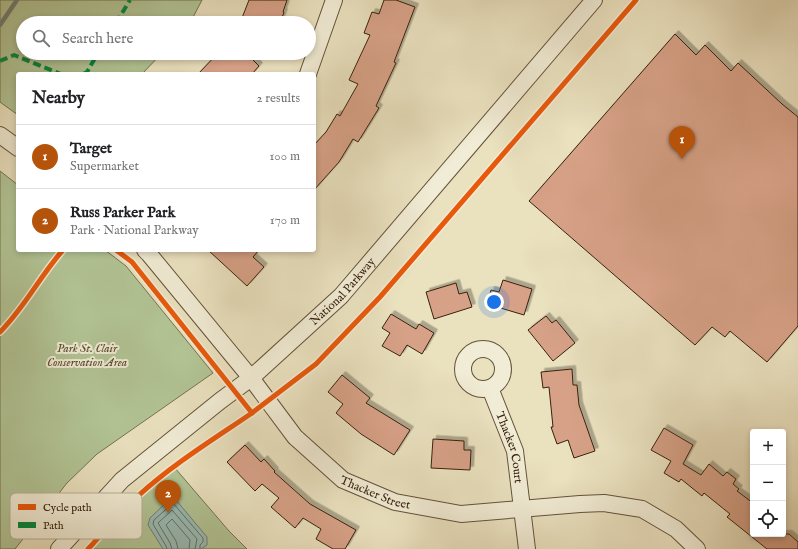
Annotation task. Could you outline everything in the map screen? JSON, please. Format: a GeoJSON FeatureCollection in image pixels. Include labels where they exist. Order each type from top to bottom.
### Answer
{"type":"FeatureCollection","features":[{"type":"Feature","properties":{"kind":"street"},"geometry":{"type":"LineString","coordinates":[[316,51],[334,0]]}},
{"type":"Feature","properties":{"kind":"street","name":"National Parkway"},"geometry":{"type":"LineString","coordinates":[[110,493],[122,480],[213,406],[251,378],[342,296],[594,0]]}},
{"type":"Feature","properties":{"kind":"street"},"geometry":{"type":"LineString","coordinates":[[309,72],[313,60]]}},
{"type":"Feature","properties":{"kind":"street"},"geometry":{"type":"LineString","coordinates":[[0,135],[16,147]]}},
{"type":"Feature","properties":{"kind":"street","name":"Thacker Street"},"geometry":{"type":"LineString","coordinates":[[150,252],[251,378],[295,437],[343,480],[395,502],[461,514],[604,503],[642,509],[676,529],[697,549]]}},
{"type":"Feature","properties":{"kind":"street","name":"Thacker Court"},"geometry":{"type":"LineString","coordinates":[[490,388],[515,451],[527,549]]}},
{"type":"Feature","properties":{"kind":"street","name":"National Parkway"},"geometry":{"type":"LineString","coordinates":[[59,549],[68,539]]}},
{"type":"Feature","properties":{"kind":"green space"},"geometry":{"type":"Polygon","coordinates":[[[0,0],[202,0],[194,16],[16,16],[16,60],[155,60],[144,72],[16,72],[16,114],[0,102],[0,0]]]}},
{"type":"Feature","properties":{"kind":"green space","name":"Park St. Clair Conservation Area"},"geometry":{"type":"Polygon","coordinates":[[[0,171],[16,183],[16,252],[108,252],[126,266],[213,373],[97,454],[67,483],[59,493],[10,493],[10,539],[23,539],[15,549],[0,549],[0,171]]]}},
{"type":"Feature","properties":{"kind":"green space"},"geometry":{"type":"Polygon","coordinates":[[[174,467],[229,531],[247,549],[88,549],[97,539],[142,539],[142,493],[174,467]]]}},
{"type":"Feature","properties":{"kind":"water"},"geometry":{"type":"Polygon","coordinates":[[[171,498],[176,500],[207,537],[207,545],[201,549],[163,549],[148,525],[150,518],[171,498]]]}},
{"type":"Feature","properties":{"kind":"building"},"geometry":{"type":"Polygon","coordinates":[[[249,0],[287,0],[283,16],[243,16],[249,0]]]}},
{"type":"Feature","properties":{"kind":"building"},"geometry":{"type":"Polygon","coordinates":[[[384,0],[396,0],[415,7],[394,62],[396,63],[376,106],[379,108],[358,142],[353,139],[339,162],[316,188],[316,143],[326,132],[337,114],[340,116],[358,84],[349,80],[370,35],[364,33],[372,12],[379,14],[384,0]]]}},
{"type":"Feature","properties":{"kind":"building"},"geometry":{"type":"Polygon","coordinates":[[[675,34],[696,55],[705,45],[731,71],[738,63],[798,117],[798,326],[767,362],[730,331],[725,337],[712,327],[695,345],[529,201],[675,34]]]}},
{"type":"Feature","properties":{"kind":"building"},"geometry":{"type":"Polygon","coordinates":[[[211,60],[253,60],[259,66],[254,72],[200,72],[211,60]]]}},
{"type":"Feature","properties":{"kind":"building"},"geometry":{"type":"Polygon","coordinates":[[[210,252],[257,252],[253,257],[264,267],[247,286],[210,252]]]}},
{"type":"Feature","properties":{"kind":"building"},"geometry":{"type":"Polygon","coordinates":[[[503,280],[532,289],[524,315],[487,304],[491,290],[499,292],[503,280]]]}},
{"type":"Feature","properties":{"kind":"building"},"geometry":{"type":"Polygon","coordinates":[[[456,283],[459,294],[467,292],[472,307],[434,319],[426,292],[456,283]]]}},
{"type":"Feature","properties":{"kind":"building"},"geometry":{"type":"Polygon","coordinates":[[[391,314],[416,329],[419,324],[434,333],[422,354],[407,345],[400,356],[382,346],[390,333],[382,328],[391,314]]]}},
{"type":"Feature","properties":{"kind":"building"},"geometry":{"type":"Polygon","coordinates":[[[546,316],[552,323],[556,320],[575,343],[553,361],[528,330],[546,316]]]}},
{"type":"Feature","properties":{"kind":"building"},"geometry":{"type":"Polygon","coordinates":[[[572,369],[573,385],[577,385],[579,405],[595,451],[574,458],[568,440],[557,444],[551,427],[553,427],[549,387],[543,388],[541,372],[572,369]]]}},
{"type":"Feature","properties":{"kind":"building"},"geometry":{"type":"Polygon","coordinates":[[[342,375],[370,398],[366,403],[410,430],[394,455],[361,434],[336,413],[343,404],[328,392],[342,375]]]}},
{"type":"Feature","properties":{"kind":"building"},"geometry":{"type":"Polygon","coordinates":[[[664,428],[693,445],[683,464],[701,475],[709,464],[723,476],[727,472],[736,479],[733,484],[739,489],[737,491],[750,501],[750,535],[727,517],[730,514],[704,493],[702,496],[681,479],[679,482],[664,473],[671,461],[651,450],[664,428]]]}},
{"type":"Feature","properties":{"kind":"building"},"geometry":{"type":"Polygon","coordinates":[[[433,439],[464,441],[464,450],[471,450],[470,470],[431,468],[433,439]]]}},
{"type":"Feature","properties":{"kind":"building"},"geometry":{"type":"Polygon","coordinates":[[[245,445],[261,462],[264,459],[275,471],[274,472],[310,504],[356,530],[345,549],[333,549],[316,539],[321,529],[303,518],[295,528],[271,507],[279,498],[262,484],[255,491],[227,462],[245,445]]]}},
{"type":"Feature","properties":{"kind":"building"},"geometry":{"type":"Polygon","coordinates":[[[786,534],[789,534],[798,542],[798,549],[767,549],[752,537],[786,537],[786,534]]]}},
{"type":"Feature","properties":{"kind":"waterway"},"geometry":{"type":"LineString","coordinates":[[0,25],[17,0]]}},
{"type":"Feature","properties":{"kind":"marked path"},"geometry":{"type":"LineString","coordinates":[[120,16],[130,0]]}},
{"type":"Feature","properties":{"kind":"marked path"},"geometry":{"type":"LineString","coordinates":[[0,61],[14,55],[16,56]]}},
{"type":"Feature","properties":{"kind":"marked path"},"geometry":{"type":"LineString","coordinates":[[26,60],[56,72]]}},
{"type":"Feature","properties":{"kind":"marked path"},"geometry":{"type":"LineString","coordinates":[[87,72],[94,60]]}},
{"type":"Feature","properties":{"kind":"cycle path"},"geometry":{"type":"LineString","coordinates":[[119,252],[132,262],[252,413],[316,364],[380,297],[636,0]]}},
{"type":"Feature","properties":{"kind":"cycle path"},"geometry":{"type":"LineString","coordinates":[[0,332],[17,312],[61,252]]}},
{"type":"Feature","properties":{"kind":"cycle path"},"geometry":{"type":"LineString","coordinates":[[141,493],[165,473],[194,452],[252,413]]}},
{"type":"Feature","properties":{"kind":"cycle path"},"geometry":{"type":"LineString","coordinates":[[88,549],[97,539]]}},
{"type":"Feature","properties":{"kind":"place","name":"Target"},"geometry":{"type":"Point","coordinates":[682,159]}},
{"type":"Feature","properties":{"kind":"place","name":"Russ Parker Park"},"geometry":{"type":"Point","coordinates":[168,513]}}]}
